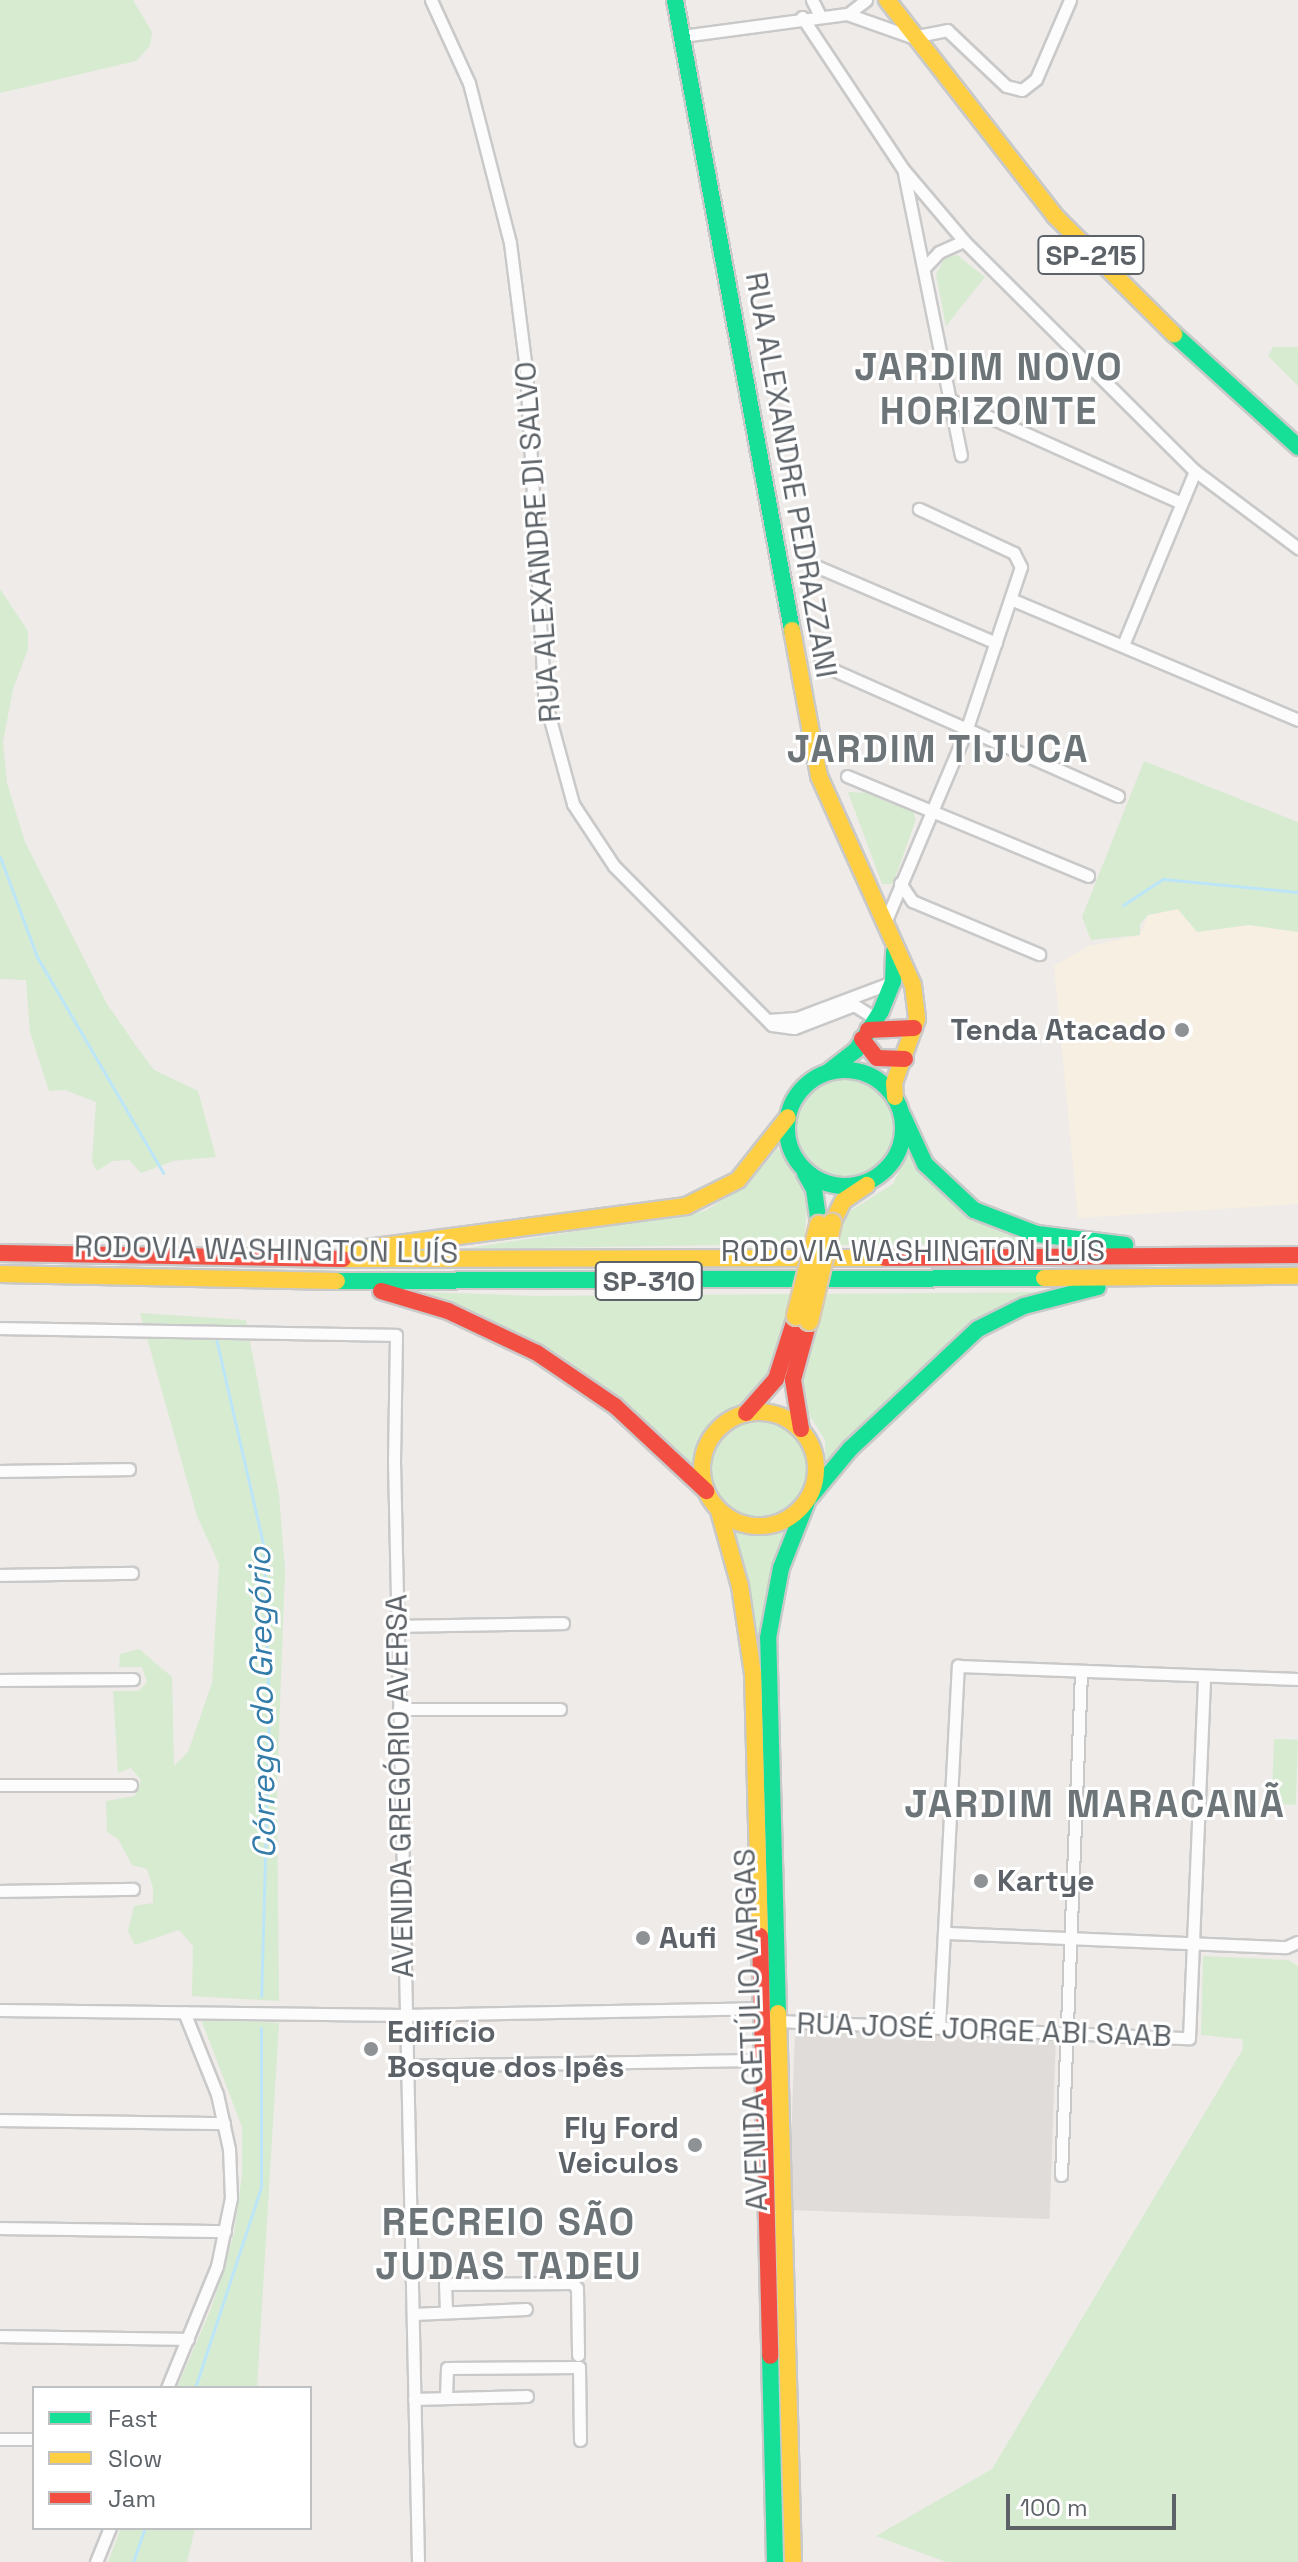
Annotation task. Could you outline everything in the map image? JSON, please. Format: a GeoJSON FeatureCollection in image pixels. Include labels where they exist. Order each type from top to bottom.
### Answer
{"type":"FeatureCollection","features":[{"type":"Feature","properties":{"kind":"main road","name":"RUA ALEXANDRE PEDRAZZANI"},"geometry":{"type":"LineString","coordinates":[[675,0],[816,763],[828,805],[916,999],[914,1028],[894,1083],[895,1097]]}},
{"type":"Feature","properties":{"kind":"main road","name":"SP-215"},"geometry":{"type":"LineString","coordinates":[[887,0],[1007,159],[1105,270],[1298,447]]}},
{"type":"Feature","properties":{"kind":"main road","name":"RUA ALEXANDRE PEDRAZZANI"},"geometry":{"type":"LineString","coordinates":[[828,1072],[868,1029],[893,982],[893,947]]}},
{"type":"Feature","properties":{"kind":"main road"},"geometry":{"type":"LineString","coordinates":[[893,982],[916,999]]}},
{"type":"Feature","properties":{"kind":"main road"},"geometry":{"type":"LineString","coordinates":[[905,1059],[877,1058],[868,1029],[914,1028]]}},
{"type":"Feature","properties":{"kind":"main road"},"geometry":{"type":"LineString","coordinates":[[226,1260],[346,1251],[686,1206],[738,1180],[788,1117],[802,1089],[828,1072],[866,1073],[895,1097],[938,1181],[992,1220],[1037,1234],[1217,1255]]}},
{"type":"Feature","properties":{"kind":"main road"},"geometry":{"type":"LineString","coordinates":[[809,1499],[817,1460],[801,1429],[793,1380],[802,1319],[825,1224],[843,1201],[895,1159],[903,1116]]}},
{"type":"Feature","properties":{"kind":"main road"},"geometry":{"type":"LineString","coordinates":[[788,1117],[792,1152],[814,1189],[825,1224]]}},
{"type":"Feature","properties":{"kind":"main road"},"geometry":{"type":"LineString","coordinates":[[801,1167],[835,1186],[874,1179]]}},
{"type":"Feature","properties":{"kind":"main road","name":"RODOVIA WASHINGTON LUÍS"},"geometry":{"type":"LineString","coordinates":[[0,1253],[226,1260],[1298,1255]]}},
{"type":"Feature","properties":{"kind":"main road","name":"RODOVIA WASHINGTON LUÍS"},"geometry":{"type":"LineString","coordinates":[[0,1274],[491,1282],[1298,1276]]}},
{"type":"Feature","properties":{"kind":"main road"},"geometry":{"type":"LineString","coordinates":[[303,1277],[398,1294],[514,1340],[615,1406],[706,1491],[719,1511],[745,1525],[775,1525],[809,1499],[940,1362],[1000,1316],[1082,1289],[1230,1276]]}},
{"type":"Feature","properties":{"kind":"main road"},"geometry":{"type":"LineString","coordinates":[[706,1491],[702,1471],[713,1434],[746,1413],[776,1379],[802,1319]]}},
{"type":"Feature","properties":{"kind":"main road"},"geometry":{"type":"LineString","coordinates":[[746,1413],[785,1417],[801,1429]]}},
{"type":"Feature","properties":{"kind":"main road","name":"AVENIDA GETÚLIO VARGAS"},"geometry":{"type":"LineString","coordinates":[[793,2562],[768,1638],[781,1568],[809,1499]]}},
{"type":"Feature","properties":{"kind":"main road","name":"AVENIDA GETÚLIO VARGAS"},"geometry":{"type":"LineString","coordinates":[[719,1511],[751,1639],[758,2008],[775,2562]]}},
{"type":"Feature","properties":{"kind":"street","name":"RUA ALEXANDRE DI SALVO"},"geometry":{"type":"LineString","coordinates":[[431,0],[469,83],[510,243],[526,370],[544,697],[561,773],[588,834],[614,866],[767,1020]]}},
{"type":"Feature","properties":{"kind":"street"},"geometry":{"type":"LineString","coordinates":[[812,0],[819,14]]}},
{"type":"Feature","properties":{"kind":"street"},"geometry":{"type":"LineString","coordinates":[[847,14],[866,0]]}},
{"type":"Feature","properties":{"kind":"street"},"geometry":{"type":"LineString","coordinates":[[682,36],[819,14],[847,14],[912,37],[947,30],[1006,86],[1022,90],[1036,79],[1070,0]]}},
{"type":"Feature","properties":{"kind":"street"},"geometry":{"type":"LineString","coordinates":[[802,17],[903,169],[964,241],[1195,471],[1298,548]]}},
{"type":"Feature","properties":{"kind":"street"},"geometry":{"type":"LineString","coordinates":[[903,169],[961,455]]}},
{"type":"Feature","properties":{"kind":"street"},"geometry":{"type":"LineString","coordinates":[[925,267],[939,252],[964,241]]}},
{"type":"Feature","properties":{"kind":"street"},"geometry":{"type":"LineString","coordinates":[[951,400],[1179,502]]}},
{"type":"Feature","properties":{"kind":"street"},"geometry":{"type":"LineString","coordinates":[[1123,645],[1179,502],[1195,471]]}},
{"type":"Feature","properties":{"kind":"street"},"geometry":{"type":"LineString","coordinates":[[884,926],[966,731],[1013,600],[1021,567],[1014,553],[919,509]]}},
{"type":"Feature","properties":{"kind":"street"},"geometry":{"type":"LineString","coordinates":[[811,564],[996,643]]}},
{"type":"Feature","properties":{"kind":"street"},"geometry":{"type":"LineString","coordinates":[[1013,600],[1298,720]]}},
{"type":"Feature","properties":{"kind":"street"},"geometry":{"type":"LineString","coordinates":[[820,664],[1118,796]]}},
{"type":"Feature","properties":{"kind":"street"},"geometry":{"type":"LineString","coordinates":[[847,776],[1088,876]]}},
{"type":"Feature","properties":{"kind":"street"},"geometry":{"type":"LineString","coordinates":[[868,895],[899,885]]}},
{"type":"Feature","properties":{"kind":"street"},"geometry":{"type":"LineString","coordinates":[[899,885],[912,901],[1039,954]]}},
{"type":"Feature","properties":{"kind":"street"},"geometry":{"type":"LineString","coordinates":[[767,1020],[797,1018],[893,982]]}},
{"type":"Feature","properties":{"kind":"street"},"geometry":{"type":"LineString","coordinates":[[767,1020],[776,1027],[794,1028],[854,1005],[868,1029]]}},
{"type":"Feature","properties":{"kind":"street","name":"AVENIDA GREGÓRIO AVERSA"},"geometry":{"type":"LineString","coordinates":[[0,1328],[396,1335],[397,1626],[418,2562]]}},
{"type":"Feature","properties":{"kind":"street"},"geometry":{"type":"LineString","coordinates":[[0,1471],[129,1469]]}},
{"type":"Feature","properties":{"kind":"street"},"geometry":{"type":"LineString","coordinates":[[0,1575],[132,1573]]}},
{"type":"Feature","properties":{"kind":"street"},"geometry":{"type":"LineString","coordinates":[[397,1626],[563,1623]]}},
{"type":"Feature","properties":{"kind":"street"},"geometry":{"type":"LineString","coordinates":[[939,2026],[948,1933],[958,1666],[1298,1679]]}},
{"type":"Feature","properties":{"kind":"street"},"geometry":{"type":"LineString","coordinates":[[1061,2175],[1081,1672]]}},
{"type":"Feature","properties":{"kind":"street"},"geometry":{"type":"LineString","coordinates":[[1193,1942],[1204,1676]]}},
{"type":"Feature","properties":{"kind":"street"},"geometry":{"type":"LineString","coordinates":[[0,1680],[133,1679]]}},
{"type":"Feature","properties":{"kind":"street"},"geometry":{"type":"LineString","coordinates":[[399,1709],[560,1709]]}},
{"type":"Feature","properties":{"kind":"street"},"geometry":{"type":"LineString","coordinates":[[0,1785],[131,1785]]}},
{"type":"Feature","properties":{"kind":"street"},"geometry":{"type":"LineString","coordinates":[[0,1891],[133,1889]]}},
{"type":"Feature","properties":{"kind":"street"},"geometry":{"type":"LineString","coordinates":[[948,1933],[1286,1947],[1298,1942]]}},
{"type":"Feature","properties":{"kind":"street","name":"RUA JOSÉ JORGE ABI SAAB"},"geometry":{"type":"LineString","coordinates":[[778,2021],[1189,2038],[1193,1942]]}},
{"type":"Feature","properties":{"kind":"street"},"geometry":{"type":"LineString","coordinates":[[0,2010],[404,2015],[758,2008]]}},
{"type":"Feature","properties":{"kind":"street"},"geometry":{"type":"LineString","coordinates":[[168,2386],[217,2266],[231,2198],[224,2123],[184,2012]]}},
{"type":"Feature","properties":{"kind":"street"},"geometry":{"type":"LineString","coordinates":[[406,2066],[761,2060]]}},
{"type":"Feature","properties":{"kind":"street"},"geometry":{"type":"LineString","coordinates":[[0,2120],[224,2123]]}},
{"type":"Feature","properties":{"kind":"street"},"geometry":{"type":"LineString","coordinates":[[0,2228],[225,2231]]}},
{"type":"Feature","properties":{"kind":"street"},"geometry":{"type":"LineString","coordinates":[[446,2311],[445,2284],[576,2284],[578,2355]]}},
{"type":"Feature","properties":{"kind":"street"},"geometry":{"type":"LineString","coordinates":[[413,2314],[526,2309]]}},
{"type":"Feature","properties":{"kind":"street"},"geometry":{"type":"LineString","coordinates":[[0,2336],[188,2339]]}},
{"type":"Feature","properties":{"kind":"street"},"geometry":{"type":"LineString","coordinates":[[446,2397],[447,2368],[579,2367],[580,2440]]}},
{"type":"Feature","properties":{"kind":"street"},"geometry":{"type":"LineString","coordinates":[[414,2399],[527,2396]]}},
{"type":"Feature","properties":{"kind":"street"},"geometry":{"type":"LineString","coordinates":[[0,2439],[32,2439]]}},
{"type":"Feature","properties":{"kind":"street"},"geometry":{"type":"LineString","coordinates":[[96,2562],[109,2530]]}},
{"type":"Feature","properties":{"kind":"shaded area","name":"Tenda Atacado"},"geometry":{"type":"Polygon","coordinates":[[[1178,909],[1197,932],[1249,925],[1298,932],[1298,1204],[1078,1218],[1054,966],[1089,946],[1140,935],[1148,915],[1178,909]]]}},
{"type":"Feature","properties":{"kind":"shaded area"},"geometry":{"type":"Polygon","coordinates":[[[795,2030],[1056,2039],[1050,2219],[789,2210],[795,2030]]]}},
{"type":"Feature","properties":{"kind":"green space"},"geometry":{"type":"Polygon","coordinates":[[[0,0],[133,0],[152,32],[150,46],[136,61],[0,93],[0,0]]]}},
{"type":"Feature","properties":{"kind":"green space"},"geometry":{"type":"Polygon","coordinates":[[[957,255],[985,277],[946,326],[936,274],[945,258],[957,255]]]}},
{"type":"Feature","properties":{"kind":"green space"},"geometry":{"type":"Polygon","coordinates":[[[1273,347],[1298,347],[1298,386],[1268,356],[1273,347]]]}},
{"type":"Feature","properties":{"kind":"green space"},"geometry":{"type":"Polygon","coordinates":[[[0,589],[28,631],[28,649],[13,689],[3,742],[7,783],[25,842],[107,1004],[134,1043],[154,1070],[198,1091],[216,1157],[173,1161],[141,1173],[129,1160],[112,1161],[97,1171],[92,1162],[96,1102],[65,1090],[49,1091],[30,1032],[26,980],[0,979],[0,589]]]}},
{"type":"Feature","properties":{"kind":"green space"},"geometry":{"type":"Polygon","coordinates":[[[1144,761],[1298,822],[1298,932],[1249,925],[1197,932],[1178,909],[1148,915],[1140,924],[1140,935],[1091,940],[1082,917],[1144,761]]]}},
{"type":"Feature","properties":{"kind":"green space"},"geometry":{"type":"Polygon","coordinates":[[[848,792],[869,793],[913,812],[916,819],[893,884],[882,884],[848,792]]]}},
{"type":"Feature","properties":{"kind":"green space"},"geometry":{"type":"Polygon","coordinates":[[[844,1079],[872,1087],[886,1101],[894,1129],[886,1157],[872,1171],[844,1179],[816,1171],[802,1157],[794,1129],[802,1101],[816,1087],[844,1079]]]}},
{"type":"Feature","properties":{"kind":"green space"},"geometry":{"type":"Polygon","coordinates":[[[911,1147],[920,1164],[1034,1244],[836,1245],[845,1214],[893,1184],[911,1147]]]}},
{"type":"Feature","properties":{"kind":"green space"},"geometry":{"type":"Polygon","coordinates":[[[778,1148],[808,1197],[804,1244],[463,1249],[705,1211],[747,1185],[778,1148]]]}},
{"type":"Feature","properties":{"kind":"green space"},"geometry":{"type":"Polygon","coordinates":[[[425,1292],[535,1296],[793,1294],[766,1379],[749,1398],[706,1427],[692,1472],[644,1422],[420,1295],[425,1292]]]}},
{"type":"Feature","properties":{"kind":"green space"},"geometry":{"type":"Polygon","coordinates":[[[1043,1292],[1010,1306],[826,1470],[825,1440],[805,1408],[801,1388],[824,1294],[1043,1292]]]}},
{"type":"Feature","properties":{"kind":"green space"},"geometry":{"type":"Polygon","coordinates":[[[140,1313],[246,1320],[279,1494],[285,1570],[277,1787],[279,2001],[192,1996],[193,1946],[179,1930],[135,1945],[128,1931],[134,1906],[153,1903],[153,1888],[147,1869],[132,1865],[118,1839],[107,1832],[106,1801],[135,1796],[141,1780],[131,1768],[118,1773],[113,1691],[138,1691],[147,1682],[142,1667],[119,1667],[120,1654],[139,1649],[172,1677],[174,1766],[188,1752],[212,1683],[219,1564],[197,1516],[140,1313]]]}},
{"type":"Feature","properties":{"kind":"green space"},"geometry":{"type":"Polygon","coordinates":[[[760,1419],[779,1423],[796,1434],[807,1451],[811,1470],[807,1489],[796,1506],[779,1517],[760,1521],[741,1517],[724,1506],[713,1489],[709,1470],[713,1451],[724,1434],[741,1423],[760,1419]]]}},
{"type":"Feature","properties":{"kind":"green space"},"geometry":{"type":"Polygon","coordinates":[[[788,1525],[772,1573],[789,2562],[781,2562],[755,1650],[728,1528],[756,1533],[788,1525]]]}},
{"type":"Feature","properties":{"kind":"green space"},"geometry":{"type":"Polygon","coordinates":[[[1274,1739],[1298,1740],[1296,1805],[1272,1804],[1274,1739]]]}},
{"type":"Feature","properties":{"kind":"green space"},"geometry":{"type":"Polygon","coordinates":[[[1203,1956],[1288,1960],[1298,1966],[1298,2562],[946,2562],[876,2536],[992,2469],[1243,2049],[1242,2039],[1201,2035],[1203,1956]]]}},
{"type":"Feature","properties":{"kind":"green space"},"geometry":{"type":"Polygon","coordinates":[[[201,2019],[279,2023],[257,2386],[178,2386],[212,2306],[234,2233],[242,2175],[242,2127],[201,2019]]]}},
{"type":"Feature","properties":{"kind":"green space"},"geometry":{"type":"Polygon","coordinates":[[[120,2530],[195,2530],[187,2562],[108,2562],[120,2530]]]}},
{"type":"Feature","properties":{"kind":"waterway","name":"Córrego do Gregório"},"geometry":{"type":"LineString","coordinates":[[0,857],[37,957],[163,1173]]}},
{"type":"Feature","properties":{"kind":"waterway"},"geometry":{"type":"LineString","coordinates":[[1123,905],[1163,879],[1298,892]]}},
{"type":"Feature","properties":{"kind":"waterway","name":"Córrego do Gregório"},"geometry":{"type":"LineString","coordinates":[[215,1334],[264,1548],[269,1716],[261,1996]]}},
{"type":"Feature","properties":{"kind":"waterway","name":"Córrego do Gregório"},"geometry":{"type":"LineString","coordinates":[[196,2386],[261,2187],[261,2028]]}},
{"type":"Feature","properties":{"kind":"waterway","name":"Córrego do Gregório"},"geometry":{"type":"LineString","coordinates":[[133,2562],[144,2530]]}},
{"type":"Feature","properties":{"kind":"traffic: fast"},"geometry":{"type":"LineString","coordinates":[[675,0],[792,630]]}},
{"type":"Feature","properties":{"kind":"traffic: fast"},"geometry":{"type":"LineString","coordinates":[[1174,334],[1298,447]]}},
{"type":"Feature","properties":{"kind":"traffic: fast"},"geometry":{"type":"LineString","coordinates":[[828,1072],[857,1049],[881,1011],[893,982],[894,952]]}},
{"type":"Feature","properties":{"kind":"traffic: fast"},"geometry":{"type":"LineString","coordinates":[[845,1070],[867,1074],[886,1087],[899,1106],[903,1128],[899,1150],[886,1169],[867,1182],[845,1186],[823,1182],[804,1169],[791,1150],[787,1128],[791,1106],[804,1087],[823,1074],[845,1070]]}},
{"type":"Feature","properties":{"kind":"traffic: fast"},"geometry":{"type":"LineString","coordinates":[[903,1116],[925,1164],[974,1210],[1037,1234],[1125,1245]]}},
{"type":"Feature","properties":{"kind":"traffic: fast"},"geometry":{"type":"LineString","coordinates":[[805,1173],[814,1189],[819,1225]]}},
{"type":"Feature","properties":{"kind":"traffic: fast"},"geometry":{"type":"LineString","coordinates":[[337,1281],[1044,1278]]}},
{"type":"Feature","properties":{"kind":"traffic: fast"},"geometry":{"type":"LineString","coordinates":[[811,1496],[850,1449],[978,1329],[1024,1306],[1098,1287]]}},
{"type":"Feature","properties":{"kind":"traffic: fast"},"geometry":{"type":"LineString","coordinates":[[778,2013],[768,1638],[781,1568],[807,1502]]}},
{"type":"Feature","properties":{"kind":"traffic: fast"},"geometry":{"type":"LineString","coordinates":[[770,2356],[775,2562]]}},
{"type":"Feature","properties":{"kind":"traffic: slow"},"geometry":{"type":"LineString","coordinates":[[887,0],[1055,216],[1174,334]]}},
{"type":"Feature","properties":{"kind":"traffic: slow"},"geometry":{"type":"LineString","coordinates":[[792,630],[819,776],[913,985],[917,1019],[894,1083],[895,1097]]}},
{"type":"Feature","properties":{"kind":"traffic: slow"},"geometry":{"type":"LineString","coordinates":[[352,1250],[686,1206],[738,1180],[788,1117]]}},
{"type":"Feature","properties":{"kind":"traffic: slow"},"geometry":{"type":"LineString","coordinates":[[832,1223],[843,1201],[867,1185]]}},
{"type":"Feature","properties":{"kind":"traffic: slow"},"geometry":{"type":"LineString","coordinates":[[809,1321],[832,1223]]}},
{"type":"Feature","properties":{"kind":"traffic: slow"},"geometry":{"type":"LineString","coordinates":[[796,1316],[819,1225]]}},
{"type":"Feature","properties":{"kind":"traffic: slow"},"geometry":{"type":"LineString","coordinates":[[343,1259],[885,1258]]}},
{"type":"Feature","properties":{"kind":"traffic: slow"},"geometry":{"type":"LineString","coordinates":[[0,1274],[337,1281]]}},
{"type":"Feature","properties":{"kind":"traffic: slow"},"geometry":{"type":"LineString","coordinates":[[1044,1278],[1298,1276]]}},
{"type":"Feature","properties":{"kind":"traffic: slow"},"geometry":{"type":"LineString","coordinates":[[759,1412],[781,1416],[800,1428],[812,1447],[816,1469],[812,1491],[800,1510],[781,1522],[759,1526],[737,1522],[718,1510],[706,1491],[702,1469],[706,1447],[718,1428],[737,1416],[759,1412]]}},
{"type":"Feature","properties":{"kind":"traffic: slow"},"geometry":{"type":"LineString","coordinates":[[719,1511],[740,1586],[753,1674],[760,1936]]}},
{"type":"Feature","properties":{"kind":"traffic: slow"},"geometry":{"type":"LineString","coordinates":[[778,2013],[793,2562]]}},
{"type":"Feature","properties":{"kind":"traffic: jam"},"geometry":{"type":"LineString","coordinates":[[868,1030],[914,1028]]}},
{"type":"Feature","properties":{"kind":"traffic: jam"},"geometry":{"type":"LineString","coordinates":[[862,1039],[877,1058],[905,1059]]}},
{"type":"Feature","properties":{"kind":"traffic: jam"},"geometry":{"type":"LineString","coordinates":[[0,1253],[343,1259]]}},
{"type":"Feature","properties":{"kind":"traffic: jam"},"geometry":{"type":"LineString","coordinates":[[885,1258],[1298,1255]]}},
{"type":"Feature","properties":{"kind":"traffic: jam"},"geometry":{"type":"LineString","coordinates":[[381,1291],[448,1311],[537,1353],[615,1406],[706,1491]]}},
{"type":"Feature","properties":{"kind":"traffic: jam"},"geometry":{"type":"LineString","coordinates":[[746,1413],[776,1379],[796,1316]]}},
{"type":"Feature","properties":{"kind":"traffic: jam"},"geometry":{"type":"LineString","coordinates":[[801,1429],[793,1380],[809,1321]]}},
{"type":"Feature","properties":{"kind":"traffic: jam"},"geometry":{"type":"LineString","coordinates":[[760,1936],[770,2356]]}},
{"type":"Feature","properties":{"kind":"place","name":"Tenda Atacado"},"geometry":{"type":"Point","coordinates":[1182,1030]}},
{"type":"Feature","properties":{"kind":"place","name":"Kartye"},"geometry":{"type":"Point","coordinates":[981,1881]}},
{"type":"Feature","properties":{"kind":"place","name":"Aufi"},"geometry":{"type":"Point","coordinates":[643,1938]}},
{"type":"Feature","properties":{"kind":"place","name":"Edifício Bosque dos Ipês"},"geometry":{"type":"Point","coordinates":[371,2049]}},
{"type":"Feature","properties":{"kind":"place","name":"Fly Ford Veiculos"},"geometry":{"type":"Point","coordinates":[695,2145]}},
{"type":"Feature","properties":{"kind":"district","name":"JARDIM NOVO HORIZONTE"},"geometry":{"type":"Point","coordinates":[989,390]}},
{"type":"Feature","properties":{"kind":"district","name":"JARDIM TIJUCA"},"geometry":{"type":"Point","coordinates":[938,750]}},
{"type":"Feature","properties":{"kind":"district","name":"JARDIM MARACANÃ"},"geometry":{"type":"Point","coordinates":[1095,1805]}},
{"type":"Feature","properties":{"kind":"district","name":"RECREIO SÃO JUDAS TADEU"},"geometry":{"type":"Point","coordinates":[509,2245]}}]}
